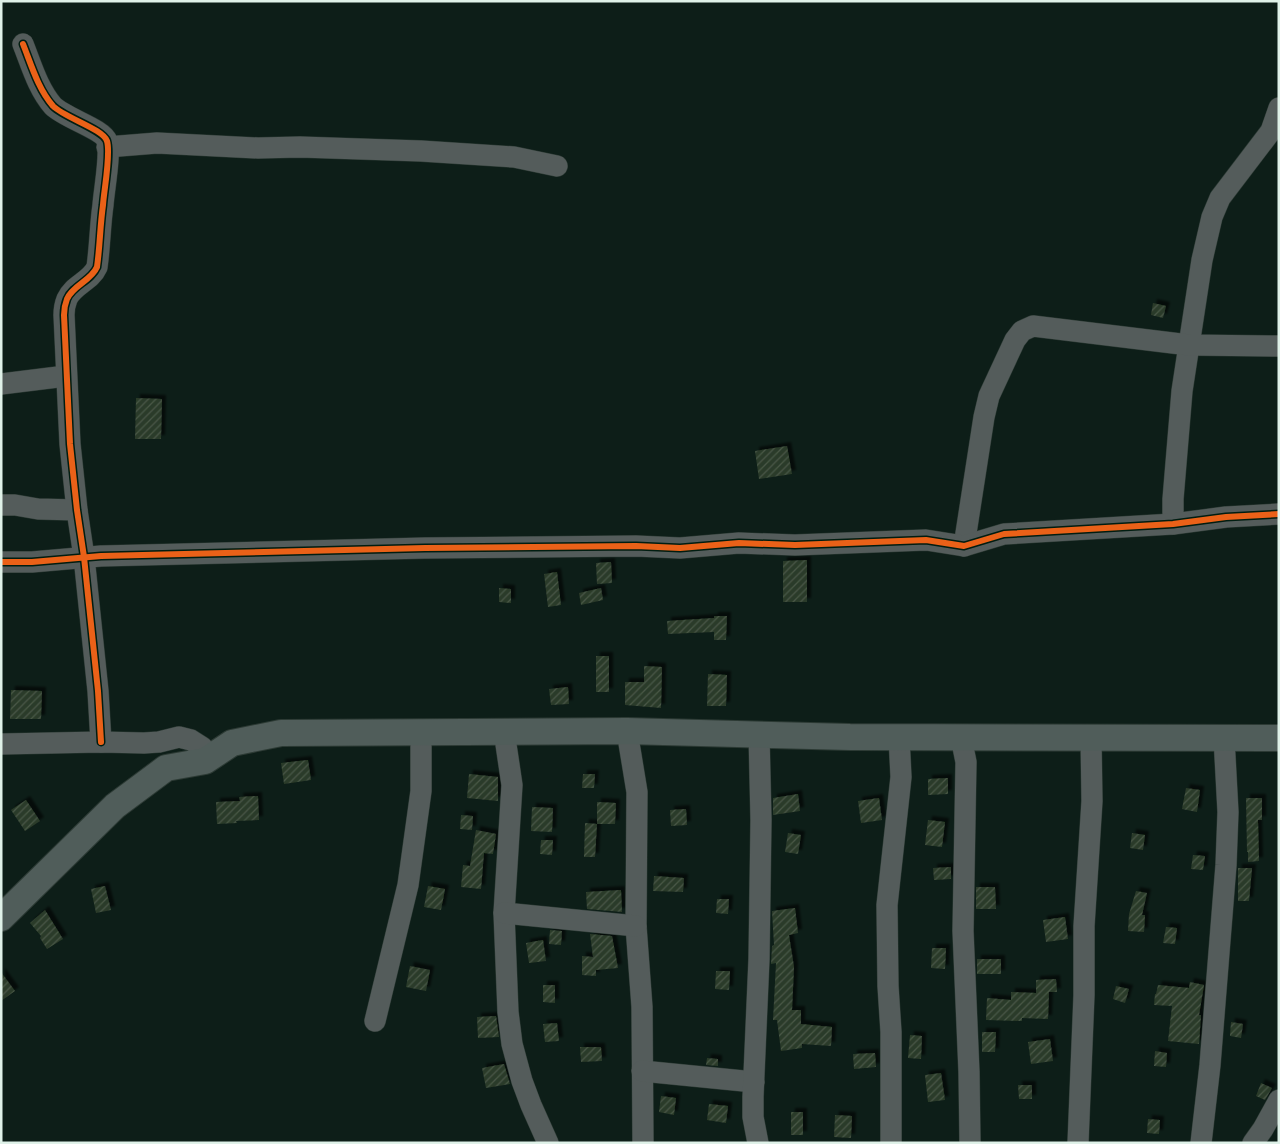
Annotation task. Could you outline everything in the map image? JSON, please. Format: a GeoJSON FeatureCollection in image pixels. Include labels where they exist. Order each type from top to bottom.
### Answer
{"type":"FeatureCollection","features":[{"type":"Feature","properties":{"kind":"main road"},"geometry":{"type":"LineString","coordinates":[[1,918],[114,806],[166,768],[205,761],[232,743],[281,733],[628,731],[899,737],[1279,738]]}},
{"type":"Feature","properties":{"kind":"street"},"geometry":{"type":"LineString","coordinates":[[23,44],[42,89],[54,106],[70,118],[102,132],[108,146],[106,185],[97,267],[94,273],[73,290],[67,298],[64,330],[70,444],[98,691],[101,742]]}},
{"type":"Feature","properties":{"kind":"street"},"geometry":{"type":"LineString","coordinates":[[1173,524],[1174,477],[1182,391],[1202,260],[1212,217],[1220,198],[1271,131],[1279,108]]}},
{"type":"Feature","properties":{"kind":"street"},"geometry":{"type":"LineString","coordinates":[[108,146],[157,143],[258,148],[300,147],[421,150],[514,157],[557,166]]}},
{"type":"Feature","properties":{"kind":"street"},"geometry":{"type":"LineString","coordinates":[[964,546],[989,396],[1015,340],[1022,331],[1034,326],[1189,346],[1279,346]]}},
{"type":"Feature","properties":{"kind":"street"},"geometry":{"type":"LineString","coordinates":[[1,384],[66,376]]}},
{"type":"Feature","properties":{"kind":"street"},"geometry":{"type":"LineString","coordinates":[[1,504],[38,509],[77,510]]}},
{"type":"Feature","properties":{"kind":"street"},"geometry":{"type":"LineString","coordinates":[[1,562],[32,562],[84,557],[425,548],[636,546],[680,548],[739,543],[795,545],[926,540],[964,546],[1004,534],[1173,524],[1226,517],[1279,514]]}},
{"type":"Feature","properties":{"kind":"street"},"geometry":{"type":"LineString","coordinates":[[375,1021],[408,885],[421,791],[421,731]]}},
{"type":"Feature","properties":{"kind":"street"},"geometry":{"type":"LineString","coordinates":[[504,731],[512,785],[504,914],[508,1012],[512,1044],[531,1105],[548,1143]]}},
{"type":"Feature","properties":{"kind":"street"},"geometry":{"type":"LineString","coordinates":[[628,731],[637,792],[636,926],[640,974],[643,1143]]}},
{"type":"Feature","properties":{"kind":"street"},"geometry":{"type":"LineString","coordinates":[[758,1143],[753,1117],[762,820],[759,734]]}},
{"type":"Feature","properties":{"kind":"street"},"geometry":{"type":"LineString","coordinates":[[1,744],[144,743],[159,742],[179,737],[191,740],[202,747],[205,761]]}},
{"type":"Feature","properties":{"kind":"street"},"geometry":{"type":"LineString","coordinates":[[891,1143],[891,1032],[888,986],[887,898],[901,777],[899,737]]}},
{"type":"Feature","properties":{"kind":"street"},"geometry":{"type":"LineString","coordinates":[[961,737],[966,762],[963,930],[970,1143]]}},
{"type":"Feature","properties":{"kind":"street"},"geometry":{"type":"LineString","coordinates":[[1078,1143],[1084,996],[1084,926],[1092,801],[1091,738]]}},
{"type":"Feature","properties":{"kind":"street"},"geometry":{"type":"LineString","coordinates":[[1201,1143],[1210,1065],[1226,865],[1228,812],[1224,738]]}},
{"type":"Feature","properties":{"kind":"street"},"geometry":{"type":"LineString","coordinates":[[504,914],[636,926]]}},
{"type":"Feature","properties":{"kind":"street"},"geometry":{"type":"LineString","coordinates":[[642,1071],[754,1082]]}},
{"type":"Feature","properties":{"kind":"street"},"geometry":{"type":"LineString","coordinates":[[1253,1143],[1279,1100]]}},
{"type":"Feature","properties":{"kind":"building"},"geometry":{"type":"Polygon","coordinates":[[[1153,303],[1166,306],[1163,318],[1151,315],[1153,303]]]}},
{"type":"Feature","properties":{"kind":"building"},"geometry":{"type":"Polygon","coordinates":[[[136,398],[162,399],[161,439],[135,439],[136,398]]]}},
{"type":"Feature","properties":{"kind":"building"},"geometry":{"type":"Polygon","coordinates":[[[787,446],[792,474],[759,479],[755,451],[787,446]]]}},
{"type":"Feature","properties":{"kind":"building"},"geometry":{"type":"Polygon","coordinates":[[[807,560],[807,602],[783,602],[783,561],[807,560]]]}},
{"type":"Feature","properties":{"kind":"building"},"geometry":{"type":"Polygon","coordinates":[[[611,562],[612,583],[597,584],[596,563],[611,562]]]}},
{"type":"Feature","properties":{"kind":"building"},"geometry":{"type":"Polygon","coordinates":[[[557,572],[561,605],[548,607],[544,574],[557,572]]]}},
{"type":"Feature","properties":{"kind":"building"},"geometry":{"type":"Polygon","coordinates":[[[499,588],[511,589],[511,603],[499,602],[499,588]]]}},
{"type":"Feature","properties":{"kind":"building"},"geometry":{"type":"Polygon","coordinates":[[[601,588],[603,600],[581,605],[579,593],[601,588]]]}},
{"type":"Feature","properties":{"kind":"building"},"geometry":{"type":"Polygon","coordinates":[[[714,616],[727,616],[726,640],[714,640],[714,632],[668,634],[667,621],[714,618],[714,616]]]}},
{"type":"Feature","properties":{"kind":"building"},"geometry":{"type":"Polygon","coordinates":[[[596,656],[609,656],[609,692],[596,692],[596,656]]]}},
{"type":"Feature","properties":{"kind":"building"},"geometry":{"type":"Polygon","coordinates":[[[644,666],[662,667],[661,708],[625,705],[625,682],[644,682],[644,666]]]}},
{"type":"Feature","properties":{"kind":"building"},"geometry":{"type":"Polygon","coordinates":[[[708,674],[727,675],[726,706],[707,706],[708,674]]]}},
{"type":"Feature","properties":{"kind":"building"},"geometry":{"type":"Polygon","coordinates":[[[568,687],[569,704],[551,705],[549,689],[568,687]]]}},
{"type":"Feature","properties":{"kind":"building"},"geometry":{"type":"Polygon","coordinates":[[[11,690],[42,691],[41,719],[10,719],[11,690]]]}},
{"type":"Feature","properties":{"kind":"building"},"geometry":{"type":"Polygon","coordinates":[[[308,760],[311,780],[284,784],[281,763],[308,760]]]}},
{"type":"Feature","properties":{"kind":"building"},"geometry":{"type":"Polygon","coordinates":[[[469,774],[498,777],[498,801],[467,798],[469,774]]]}},
{"type":"Feature","properties":{"kind":"building"},"geometry":{"type":"Polygon","coordinates":[[[583,774],[595,774],[594,788],[582,788],[583,774]]]}},
{"type":"Feature","properties":{"kind":"building"},"geometry":{"type":"Polygon","coordinates":[[[948,778],[948,794],[928,795],[928,779],[948,778]]]}},
{"type":"Feature","properties":{"kind":"building"},"geometry":{"type":"Polygon","coordinates":[[[1186,788],[1200,790],[1197,812],[1182,809],[1186,788]]]}},
{"type":"Feature","properties":{"kind":"building"},"geometry":{"type":"Polygon","coordinates":[[[798,794],[800,811],[773,815],[773,798],[798,794]]]}},
{"type":"Feature","properties":{"kind":"building"},"geometry":{"type":"Polygon","coordinates":[[[258,796],[259,820],[217,824],[216,802],[240,801],[239,797],[258,796]]]}},
{"type":"Feature","properties":{"kind":"building"},"geometry":{"type":"Polygon","coordinates":[[[879,798],[882,820],[861,823],[858,801],[879,798]]]}},
{"type":"Feature","properties":{"kind":"building"},"geometry":{"type":"Polygon","coordinates":[[[1246,798],[1262,798],[1262,820],[1258,820],[1259,861],[1248,862],[1246,798]]]}},
{"type":"Feature","properties":{"kind":"building"},"geometry":{"type":"Polygon","coordinates":[[[26,800],[40,821],[25,831],[11,810],[26,800]]]}},
{"type":"Feature","properties":{"kind":"building"},"geometry":{"type":"Polygon","coordinates":[[[597,802],[616,803],[615,824],[597,824],[597,802]]]}},
{"type":"Feature","properties":{"kind":"building"},"geometry":{"type":"Polygon","coordinates":[[[532,807],[553,808],[552,832],[531,831],[532,807]]]}},
{"type":"Feature","properties":{"kind":"building"},"geometry":{"type":"Polygon","coordinates":[[[686,809],[687,825],[671,826],[670,810],[686,809]]]}},
{"type":"Feature","properties":{"kind":"building"},"geometry":{"type":"Polygon","coordinates":[[[461,815],[473,816],[472,830],[460,829],[461,815]]]}},
{"type":"Feature","properties":{"kind":"building"},"geometry":{"type":"Polygon","coordinates":[[[928,820],[945,822],[942,847],[925,845],[928,820]]]}},
{"type":"Feature","properties":{"kind":"building"},"geometry":{"type":"Polygon","coordinates":[[[585,823],[597,824],[595,857],[584,857],[585,823]]]}},
{"type":"Feature","properties":{"kind":"building"},"geometry":{"type":"Polygon","coordinates":[[[476,830],[496,834],[493,854],[484,853],[481,889],[461,887],[463,865],[470,866],[476,830]]]}},
{"type":"Feature","properties":{"kind":"building"},"geometry":{"type":"Polygon","coordinates":[[[788,833],[801,835],[798,854],[785,852],[788,833]]]}},
{"type":"Feature","properties":{"kind":"building"},"geometry":{"type":"Polygon","coordinates":[[[1132,833],[1145,835],[1143,850],[1130,848],[1132,833]]]}},
{"type":"Feature","properties":{"kind":"building"},"geometry":{"type":"Polygon","coordinates":[[[541,840],[553,840],[552,855],[540,854],[541,840]]]}},
{"type":"Feature","properties":{"kind":"building"},"geometry":{"type":"Polygon","coordinates":[[[1193,855],[1205,856],[1203,870],[1191,869],[1193,855]]]}},
{"type":"Feature","properties":{"kind":"building"},"geometry":{"type":"Polygon","coordinates":[[[951,867],[951,879],[934,880],[933,868],[951,867]]]}},
{"type":"Feature","properties":{"kind":"building"},"geometry":{"type":"Polygon","coordinates":[[[1238,868],[1252,868],[1249,901],[1238,901],[1238,868]]]}},
{"type":"Feature","properties":{"kind":"building"},"geometry":{"type":"Polygon","coordinates":[[[654,876],[684,878],[683,892],[653,891],[654,876]]]}},
{"type":"Feature","properties":{"kind":"building"},"geometry":{"type":"Polygon","coordinates":[[[105,886],[111,910],[96,913],[91,889],[105,886]]]}},
{"type":"Feature","properties":{"kind":"building"},"geometry":{"type":"Polygon","coordinates":[[[428,886],[445,889],[441,910],[424,907],[428,886]]]}},
{"type":"Feature","properties":{"kind":"building"},"geometry":{"type":"Polygon","coordinates":[[[976,887],[995,887],[996,909],[976,909],[976,887]]]}},
{"type":"Feature","properties":{"kind":"building"},"geometry":{"type":"Polygon","coordinates":[[[621,890],[622,912],[587,909],[586,892],[621,890]]]}},
{"type":"Feature","properties":{"kind":"building"},"geometry":{"type":"Polygon","coordinates":[[[1136,891],[1147,893],[1142,915],[1145,915],[1144,932],[1128,931],[1129,914],[1136,891]]]}},
{"type":"Feature","properties":{"kind":"building"},"geometry":{"type":"Polygon","coordinates":[[[717,899],[729,899],[728,914],[716,913],[717,899]]]}},
{"type":"Feature","properties":{"kind":"building"},"geometry":{"type":"Polygon","coordinates":[[[795,908],[798,933],[789,935],[794,967],[792,1010],[801,1010],[801,1024],[832,1027],[831,1046],[802,1044],[802,1048],[781,1051],[777,1020],[773,1020],[776,963],[771,964],[772,946],[774,945],[772,911],[795,908]]]}},
{"type":"Feature","properties":{"kind":"building"},"geometry":{"type":"Polygon","coordinates":[[[45,910],[63,939],[47,949],[40,938],[41,936],[30,923],[45,910]]]}},
{"type":"Feature","properties":{"kind":"building"},"geometry":{"type":"Polygon","coordinates":[[[1065,917],[1068,939],[1046,942],[1043,920],[1065,917]]]}},
{"type":"Feature","properties":{"kind":"building"},"geometry":{"type":"Polygon","coordinates":[[[1166,927],[1177,928],[1175,944],[1163,943],[1166,927]]]}},
{"type":"Feature","properties":{"kind":"building"},"geometry":{"type":"Polygon","coordinates":[[[550,930],[562,931],[561,945],[549,944],[550,930]]]}},
{"type":"Feature","properties":{"kind":"building"},"geometry":{"type":"Polygon","coordinates":[[[590,934],[612,936],[618,968],[596,970],[596,976],[582,975],[582,956],[593,957],[590,934]]]}},
{"type":"Feature","properties":{"kind":"building"},"geometry":{"type":"Polygon","coordinates":[[[543,940],[546,961],[529,963],[526,943],[543,940]]]}},
{"type":"Feature","properties":{"kind":"building"},"geometry":{"type":"Polygon","coordinates":[[[932,948],[946,948],[945,969],[931,968],[932,948]]]}},
{"type":"Feature","properties":{"kind":"building"},"geometry":{"type":"Polygon","coordinates":[[[977,959],[1001,959],[1001,974],[977,974],[977,959]]]}},
{"type":"Feature","properties":{"kind":"building"},"geometry":{"type":"Polygon","coordinates":[[[410,966],[430,970],[426,991],[406,987],[410,966]]]}},
{"type":"Feature","properties":{"kind":"building"},"geometry":{"type":"Polygon","coordinates":[[[716,971],[730,971],[729,990],[715,989],[716,971]]]}},
{"type":"Feature","properties":{"kind":"building"},"geometry":{"type":"Polygon","coordinates":[[[1,972],[15,991],[1,1001],[1,972]]]}},
{"type":"Feature","properties":{"kind":"building"},"geometry":{"type":"Polygon","coordinates":[[[1056,979],[1057,992],[1049,992],[1048,1019],[1022,1018],[1022,1021],[986,1020],[987,998],[1011,1000],[1011,992],[1036,993],[1036,980],[1056,979]]]}},
{"type":"Feature","properties":{"kind":"building"},"geometry":{"type":"Polygon","coordinates":[[[1190,982],[1204,985],[1199,1015],[1201,1015],[1199,1044],[1168,1041],[1172,1006],[1154,1005],[1158,985],[1189,988],[1190,982]]]}},
{"type":"Feature","properties":{"kind":"building"},"geometry":{"type":"Polygon","coordinates":[[[543,985],[555,985],[555,1003],[543,1002],[543,985]]]}},
{"type":"Feature","properties":{"kind":"building"},"geometry":{"type":"Polygon","coordinates":[[[1116,986],[1129,989],[1125,1003],[1113,999],[1116,986]]]}},
{"type":"Feature","properties":{"kind":"building"},"geometry":{"type":"Polygon","coordinates":[[[496,1016],[499,1037],[478,1038],[477,1017],[496,1016]]]}},
{"type":"Feature","properties":{"kind":"building"},"geometry":{"type":"Polygon","coordinates":[[[1231,1022],[1243,1024],[1241,1038],[1230,1036],[1231,1022]]]}},
{"type":"Feature","properties":{"kind":"building"},"geometry":{"type":"Polygon","coordinates":[[[557,1023],[559,1041],[545,1042],[543,1024],[557,1023]]]}},
{"type":"Feature","properties":{"kind":"building"},"geometry":{"type":"Polygon","coordinates":[[[982,1032],[996,1032],[995,1052],[982,1052],[982,1032]]]}},
{"type":"Feature","properties":{"kind":"building"},"geometry":{"type":"Polygon","coordinates":[[[910,1035],[922,1036],[921,1059],[908,1058],[910,1035]]]}},
{"type":"Feature","properties":{"kind":"building"},"geometry":{"type":"Polygon","coordinates":[[[1050,1039],[1053,1061],[1031,1064],[1028,1042],[1050,1039]]]}},
{"type":"Feature","properties":{"kind":"building"},"geometry":{"type":"Polygon","coordinates":[[[580,1047],[601,1047],[602,1061],[581,1062],[580,1047]]]}},
{"type":"Feature","properties":{"kind":"building"},"geometry":{"type":"Polygon","coordinates":[[[1155,1051],[1167,1053],[1166,1067],[1154,1066],[1155,1051]]]}},
{"type":"Feature","properties":{"kind":"building"},"geometry":{"type":"Polygon","coordinates":[[[875,1053],[876,1067],[854,1069],[853,1054],[875,1053]]]}},
{"type":"Feature","properties":{"kind":"building"},"geometry":{"type":"Polygon","coordinates":[[[707,1058],[718,1059],[718,1066],[706,1065],[707,1058]]]}},
{"type":"Feature","properties":{"kind":"building"},"geometry":{"type":"Polygon","coordinates":[[[504,1064],[510,1084],[486,1088],[482,1068],[504,1064]]]}},
{"type":"Feature","properties":{"kind":"building"},"geometry":{"type":"Polygon","coordinates":[[[941,1073],[945,1100],[928,1102],[925,1075],[941,1073]]]}},
{"type":"Feature","properties":{"kind":"building"},"geometry":{"type":"Polygon","coordinates":[[[1261,1083],[1272,1088],[1265,1100],[1256,1096],[1261,1083]]]}},
{"type":"Feature","properties":{"kind":"building"},"geometry":{"type":"Polygon","coordinates":[[[1018,1085],[1032,1085],[1032,1099],[1019,1099],[1018,1085]]]}},
{"type":"Feature","properties":{"kind":"building"},"geometry":{"type":"Polygon","coordinates":[[[661,1096],[676,1098],[674,1115],[659,1112],[661,1096]]]}},
{"type":"Feature","properties":{"kind":"building"},"geometry":{"type":"Polygon","coordinates":[[[709,1104],[728,1106],[726,1123],[707,1120],[709,1104]]]}},
{"type":"Feature","properties":{"kind":"building"},"geometry":{"type":"Polygon","coordinates":[[[791,1112],[803,1112],[803,1135],[791,1135],[791,1112]]]}},
{"type":"Feature","properties":{"kind":"building"},"geometry":{"type":"Polygon","coordinates":[[[835,1115],[852,1116],[851,1138],[834,1137],[835,1115]]]}},
{"type":"Feature","properties":{"kind":"building"},"geometry":{"type":"Polygon","coordinates":[[[1148,1119],[1160,1120],[1159,1134],[1147,1133],[1148,1119]]]}},
{"type":"Feature","properties":{"kind":"cycle path"},"geometry":{"type":"LineString","coordinates":[[23,44],[39,84],[53,106],[99,132],[107,141],[108,147],[97,267],[91,276],[73,290],[67,299],[64,309],[70,444],[98,691],[101,742]]}},
{"type":"Feature","properties":{"kind":"cycle path"},"geometry":{"type":"LineString","coordinates":[[1,562],[32,562],[101,556],[425,548],[636,546],[680,548],[739,543],[795,545],[926,540],[964,546],[1004,534],[1173,524],[1226,517],[1279,514]]}}]}
